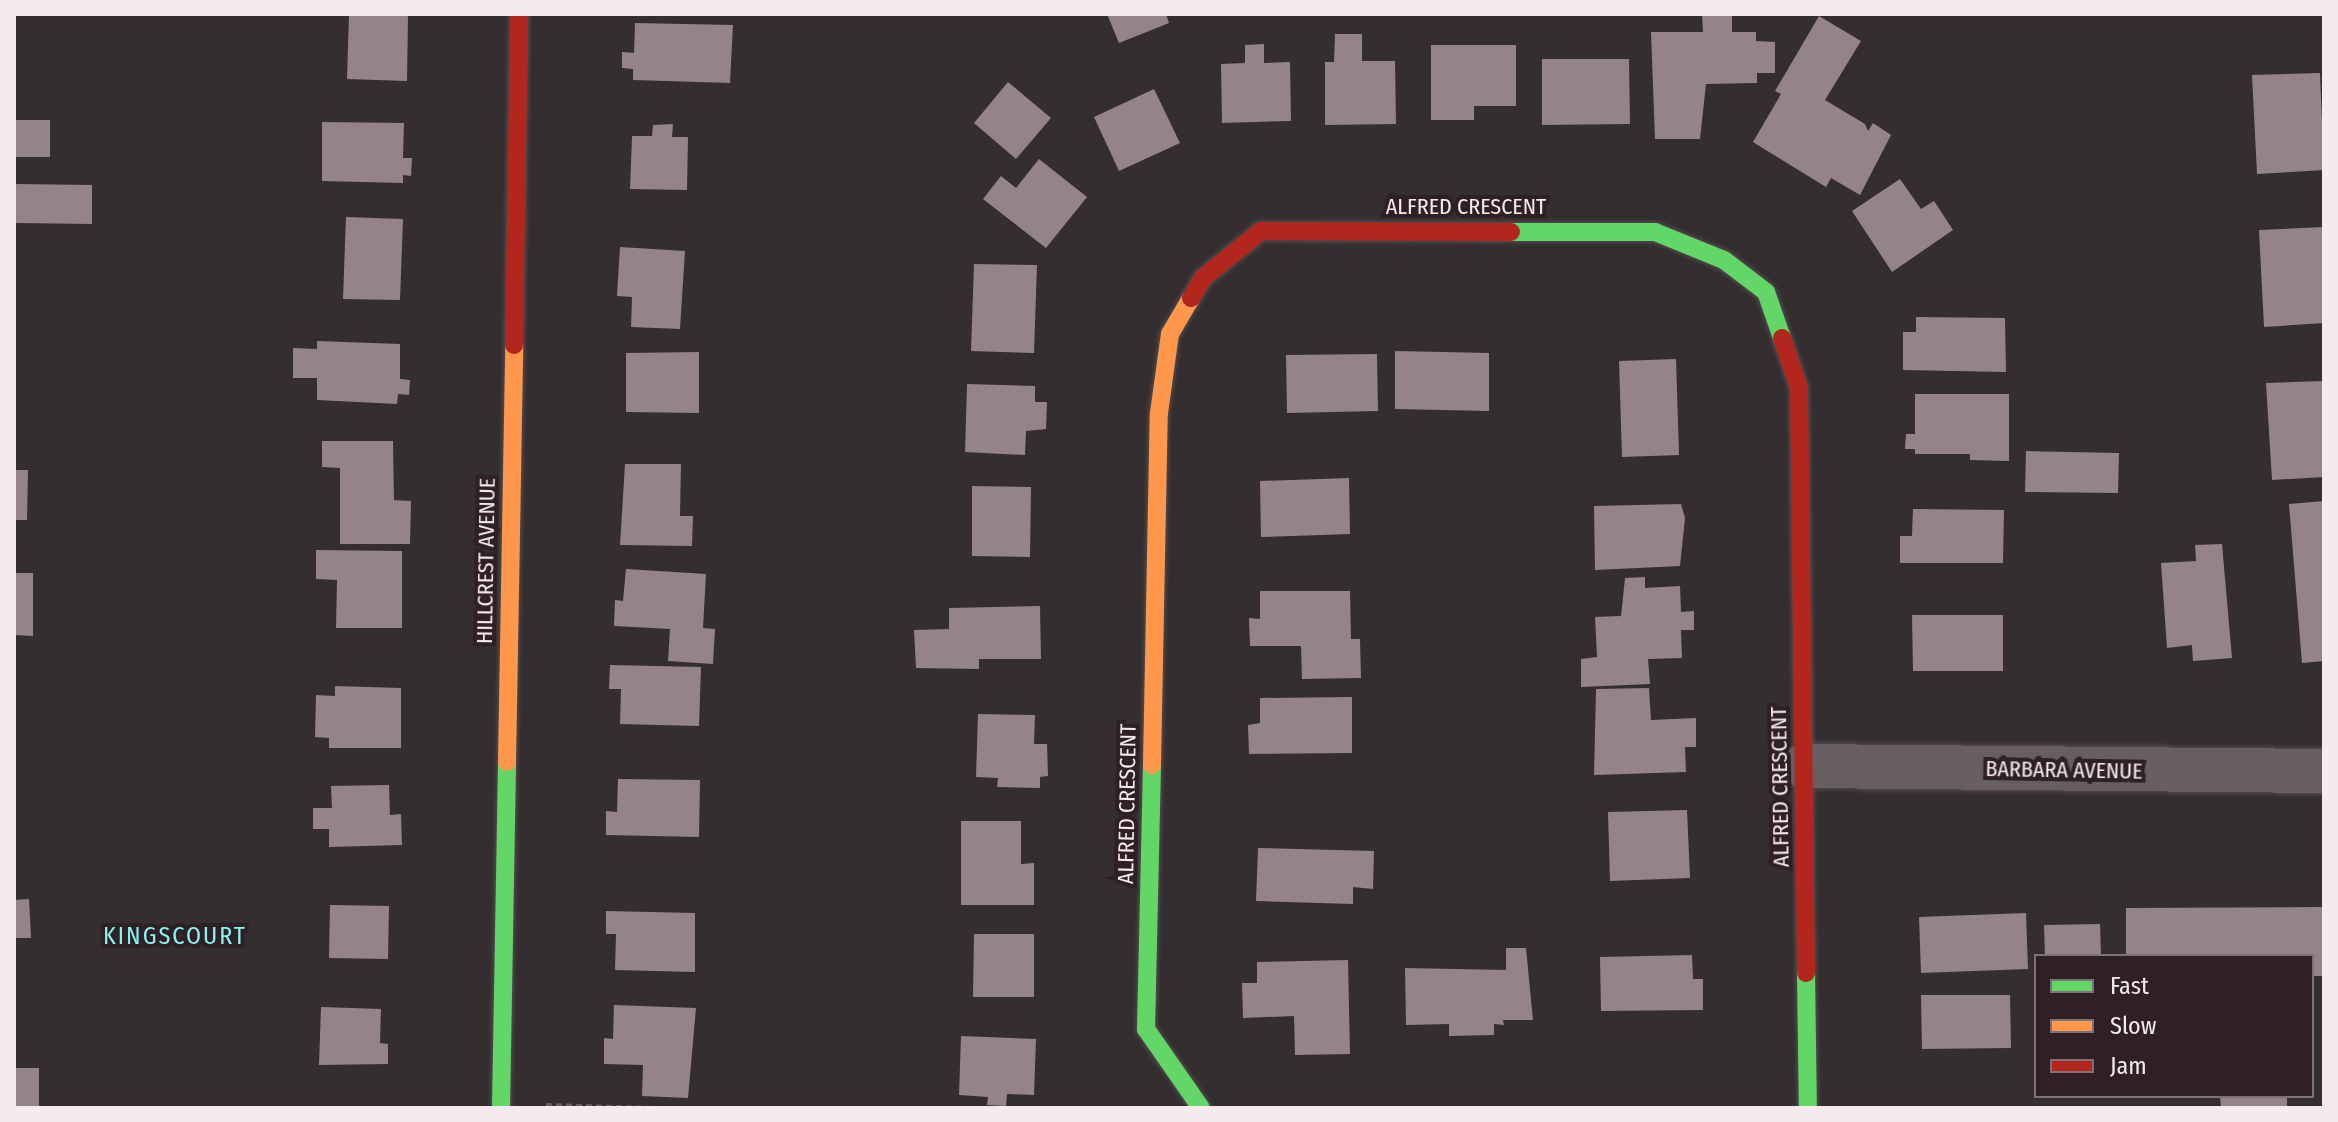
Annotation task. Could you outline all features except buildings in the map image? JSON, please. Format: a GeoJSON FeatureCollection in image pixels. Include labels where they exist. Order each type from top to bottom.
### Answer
{"type":"FeatureCollection","features":[{"type":"Feature","properties":{"kind":"street","name":"HILLCREST AVENUE"},"geometry":{"type":"LineString","coordinates":[[501,1106],[519,14]]}},
{"type":"Feature","properties":{"kind":"street","name":"ALFRED CRESCENT"},"geometry":{"type":"LineString","coordinates":[[1201,1108],[1146,1029],[1159,413],[1170,334],[1203,278],[1261,231],[1655,232],[1724,260],[1766,292],[1799,388],[1808,1108]]}},
{"type":"Feature","properties":{"kind":"street","name":"BARBARA AVENUE"},"geometry":{"type":"LineString","coordinates":[[1804,766],[2324,771]]}},
{"type":"Feature","properties":{"kind":"path"},"geometry":{"type":"LineString","coordinates":[[501,1106],[655,1108]]}},
{"type":"Feature","properties":{"kind":"traffic: fast"},"geometry":{"type":"LineString","coordinates":[[1511,232],[1655,232],[1724,260],[1766,292],[1782,338]]}},
{"type":"Feature","properties":{"kind":"traffic: fast"},"geometry":{"type":"LineString","coordinates":[[501,1108],[507,762]]}},
{"type":"Feature","properties":{"kind":"traffic: fast"},"geometry":{"type":"LineString","coordinates":[[1152,765],[1146,1029],[1201,1108]]}},
{"type":"Feature","properties":{"kind":"traffic: fast"},"geometry":{"type":"LineString","coordinates":[[1806,973],[1808,1108]]}},
{"type":"Feature","properties":{"kind":"traffic: slow"},"geometry":{"type":"LineString","coordinates":[[1152,765],[1159,413],[1170,334],[1191,298]]}},
{"type":"Feature","properties":{"kind":"traffic: slow"},"geometry":{"type":"LineString","coordinates":[[507,762],[514,345]]}},
{"type":"Feature","properties":{"kind":"traffic: jam"},"geometry":{"type":"LineString","coordinates":[[514,345],[519,14]]}},
{"type":"Feature","properties":{"kind":"traffic: jam"},"geometry":{"type":"LineString","coordinates":[[1191,298],[1203,278],[1261,231],[1511,232]]}},
{"type":"Feature","properties":{"kind":"traffic: jam"},"geometry":{"type":"LineString","coordinates":[[1782,338],[1799,388],[1806,973]]}},
{"type":"Feature","properties":{"kind":"district","name":"KINGSCOURT"},"geometry":{"type":"Point","coordinates":[175,937]}}]}
